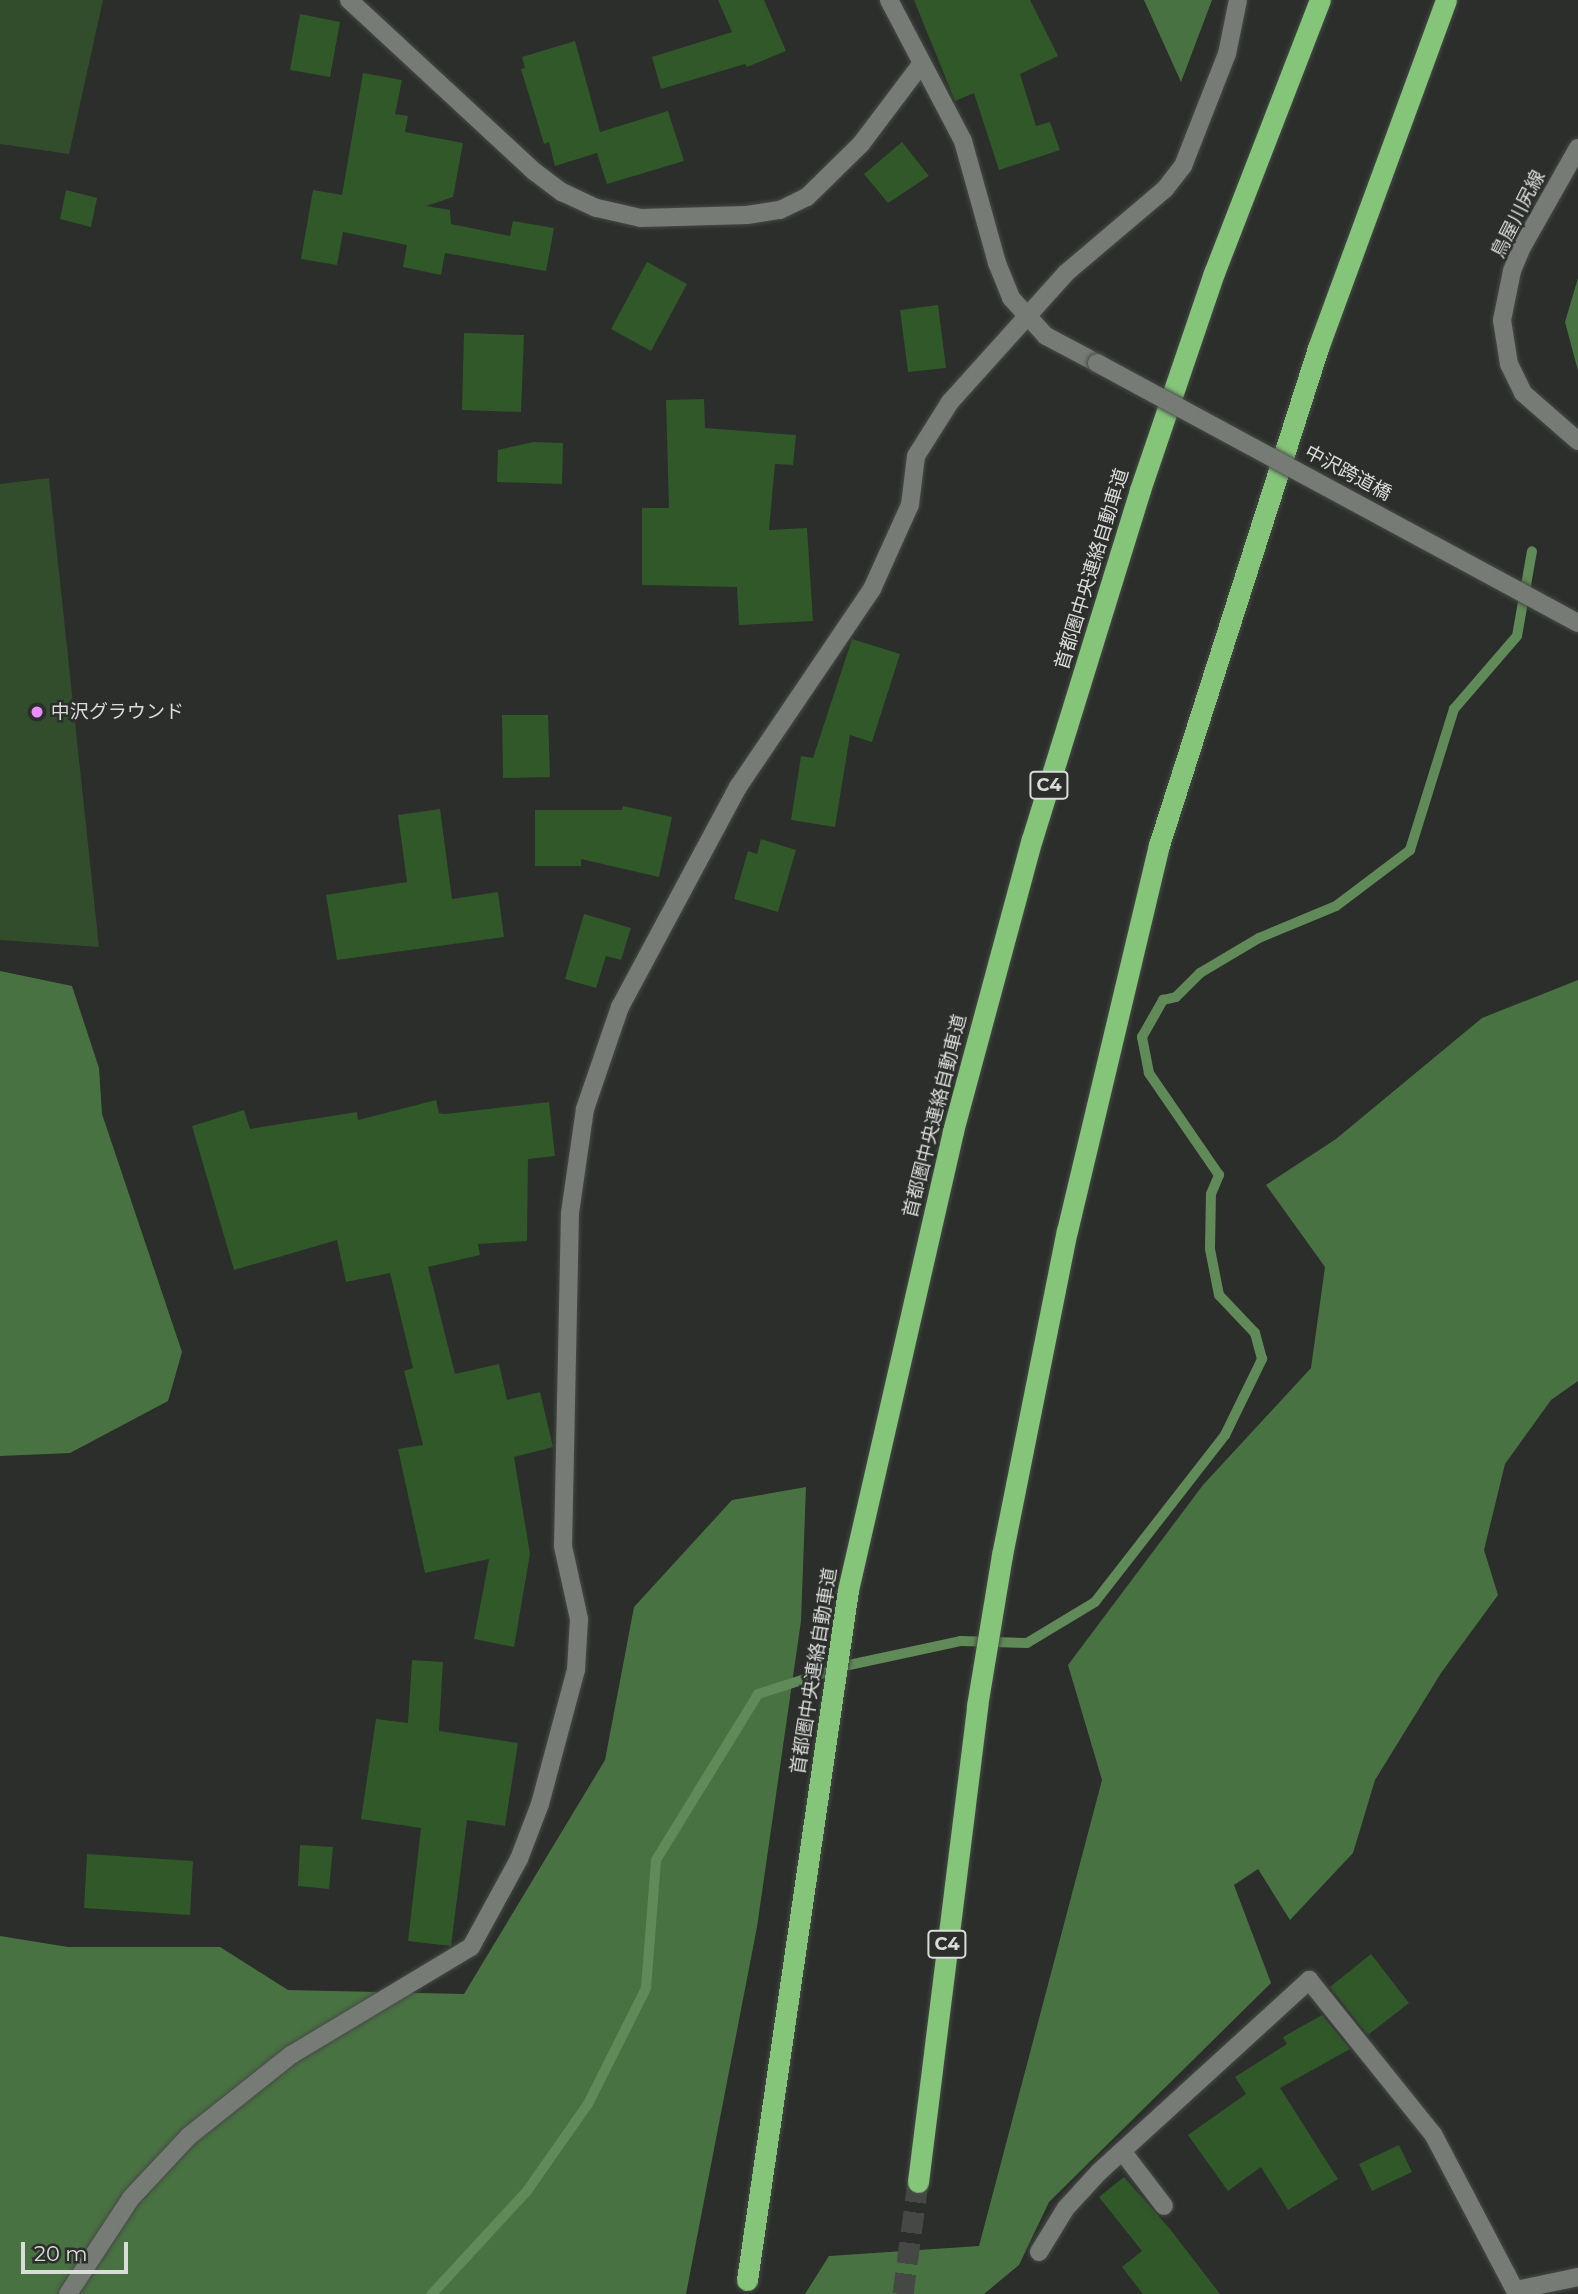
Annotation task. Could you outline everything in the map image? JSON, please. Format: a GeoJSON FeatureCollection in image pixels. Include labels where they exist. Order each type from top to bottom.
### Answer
{"type":"FeatureCollection","features":[{"type":"Feature","properties":{"kind":"highway","name":"首都圏中央連絡自動車道"},"geometry":{"type":"LineString","coordinates":[[747,2280],[849,1590],[953,1130],[1032,839],[1187,350],[1320,0]]}},
{"type":"Feature","properties":{"kind":"highway","name":"C4"},"geometry":{"type":"LineString","coordinates":[[918,2182],[977,1706],[1002,1555],[1095,1112],[1158,845],[1318,348],[1447,0]]}},
{"type":"Feature","properties":{"kind":"street"},"geometry":{"type":"LineString","coordinates":[[349,0],[535,172],[562,192],[597,208],[642,218],[747,215],[780,211],[807,197],[844,163],[922,62]]}},
{"type":"Feature","properties":{"kind":"street","name":"中沢跨道橋"},"geometry":{"type":"LineString","coordinates":[[889,0],[963,141],[997,264],[1012,298],[1046,336],[1578,622]]}},
{"type":"Feature","properties":{"kind":"street"},"geometry":{"type":"LineString","coordinates":[[68,2294],[131,2198],[190,2136],[291,2055],[471,1947],[519,1859],[540,1804],[576,1670],[579,1619],[563,1546],[570,1213],[585,1109],[625,996],[738,787],[872,589],[910,505],[916,456],[950,402],[1066,273],[1174,178],[1227,54],[1238,0]]}},
{"type":"Feature","properties":{"kind":"street","name":"鳥屋川尻線"},"geometry":{"type":"LineString","coordinates":[[1578,148],[1511,271],[1502,320],[1509,364],[1523,393],[1578,441]]}},
{"type":"Feature","properties":{"kind":"street"},"geometry":{"type":"LineString","coordinates":[[1039,2252],[1066,2208],[1122,2151],[1309,1980],[1433,2134],[1517,2292],[1578,2277]]}},
{"type":"Feature","properties":{"kind":"street"},"geometry":{"type":"LineString","coordinates":[[1122,2151],[1164,2206]]}},
{"type":"Feature","properties":{"kind":"green space"},"geometry":{"type":"Polygon","coordinates":[[[0,0],[103,0],[69,154],[0,144],[0,0]]]}},
{"type":"Feature","properties":{"kind":"green space"},"geometry":{"type":"Polygon","coordinates":[[[1144,0],[1212,0],[1181,82],[1144,0]]]}},
{"type":"Feature","properties":{"kind":"green space"},"geometry":{"type":"Polygon","coordinates":[[[1578,278],[1578,371],[1565,322],[1578,278]]]}},
{"type":"Feature","properties":{"kind":"green space","name":"中沢グラウンド"},"geometry":{"type":"Polygon","coordinates":[[[49,478],[99,947],[0,940],[0,484],[49,478]]]}},
{"type":"Feature","properties":{"kind":"green space"},"geometry":{"type":"Polygon","coordinates":[[[0,971],[72,986],[99,1068],[102,1114],[182,1352],[168,1401],[70,1453],[0,1456],[0,971]]]}},
{"type":"Feature","properties":{"kind":"green space"},"geometry":{"type":"Polygon","coordinates":[[[1578,980],[1578,1381],[1551,1400],[1505,1464],[1484,1550],[1498,1595],[1441,1673],[1375,1780],[1353,1853],[1290,1920],[1258,1869],[1234,1885],[1271,1983],[1049,2202],[1019,2265],[984,2294],[805,2294],[829,2256],[979,2246],[1102,1780],[1068,1665],[1203,1485],[1311,1368],[1325,1267],[1266,1185],[1336,1139],[1482,1018],[1578,980]]]}},
{"type":"Feature","properties":{"kind":"green space"},"geometry":{"type":"Polygon","coordinates":[[[806,1487],[801,1621],[757,1927],[686,2294],[0,2294],[0,1936],[68,1947],[220,1947],[288,1990],[464,1994],[605,1760],[634,1607],[732,1500],[806,1487]]]}},
{"type":"Feature","properties":{"kind":"building"},"geometry":{"type":"Polygon","coordinates":[[[718,0],[764,0],[786,51],[747,67],[745,64],[661,89],[652,57],[732,32],[718,0]]]}},
{"type":"Feature","properties":{"kind":"building"},"geometry":{"type":"Polygon","coordinates":[[[914,0],[1030,0],[1058,56],[1020,74],[1036,126],[1050,122],[1060,150],[999,170],[974,93],[955,101],[914,0]]]}},
{"type":"Feature","properties":{"kind":"building"},"geometry":{"type":"Polygon","coordinates":[[[300,14],[340,22],[330,77],[290,70],[300,14]]]}},
{"type":"Feature","properties":{"kind":"building"},"geometry":{"type":"Polygon","coordinates":[[[575,41],[600,132],[668,111],[684,161],[607,184],[597,153],[555,166],[549,142],[544,144],[521,69],[525,68],[522,57],[575,41]]]}},
{"type":"Feature","properties":{"kind":"building"},"geometry":{"type":"Polygon","coordinates":[[[363,73],[402,80],[395,114],[408,116],[405,132],[463,143],[453,197],[426,206],[450,210],[451,224],[510,236],[513,221],[554,228],[546,271],[445,253],[441,275],[403,267],[407,245],[343,232],[337,265],[301,259],[313,190],[342,195],[363,73]]]}},
{"type":"Feature","properties":{"kind":"building"},"geometry":{"type":"Polygon","coordinates":[[[902,142],[929,176],[888,203],[864,174],[902,142]]]}},
{"type":"Feature","properties":{"kind":"building"},"geometry":{"type":"Polygon","coordinates":[[[66,190],[97,198],[91,227],[60,219],[66,190]]]}},
{"type":"Feature","properties":{"kind":"building"},"geometry":{"type":"Polygon","coordinates":[[[647,262],[687,284],[651,351],[611,329],[647,262]]]}},
{"type":"Feature","properties":{"kind":"building"},"geometry":{"type":"Polygon","coordinates":[[[938,305],[946,368],[908,372],[900,310],[938,305]]]}},
{"type":"Feature","properties":{"kind":"building"},"geometry":{"type":"Polygon","coordinates":[[[464,333],[524,335],[521,412],[462,410],[464,333]]]}},
{"type":"Feature","properties":{"kind":"building"},"geometry":{"type":"Polygon","coordinates":[[[704,399],[705,428],[796,435],[793,465],[775,464],[769,530],[807,528],[813,621],[739,625],[737,587],[642,585],[642,508],[669,508],[666,400],[704,399]]]}},
{"type":"Feature","properties":{"kind":"building"},"geometry":{"type":"Polygon","coordinates":[[[533,442],[563,443],[562,484],[497,482],[498,450],[533,442]]]}},
{"type":"Feature","properties":{"kind":"building"},"geometry":{"type":"Polygon","coordinates":[[[852,639],[900,654],[872,742],[850,735],[835,827],[791,820],[801,756],[813,758],[852,639]]]}},
{"type":"Feature","properties":{"kind":"building"},"geometry":{"type":"Polygon","coordinates":[[[502,715],[548,715],[550,777],[503,778],[502,715]]]}},
{"type":"Feature","properties":{"kind":"building"},"geometry":{"type":"Polygon","coordinates":[[[623,806],[672,817],[659,877],[581,859],[581,866],[535,866],[535,810],[622,810],[623,806]]]}},
{"type":"Feature","properties":{"kind":"building"},"geometry":{"type":"Polygon","coordinates":[[[440,809],[452,899],[498,892],[504,937],[337,960],[326,895],[407,882],[398,815],[440,809]]]}},
{"type":"Feature","properties":{"kind":"building"},"geometry":{"type":"Polygon","coordinates":[[[761,839],[796,850],[778,912],[734,899],[748,851],[757,854],[761,839]]]}},
{"type":"Feature","properties":{"kind":"building"},"geometry":{"type":"Polygon","coordinates":[[[584,914],[631,928],[621,960],[606,956],[596,988],[565,979],[584,914]]]}},
{"type":"Feature","properties":{"kind":"building"},"geometry":{"type":"Polygon","coordinates":[[[436,1100],[439,1113],[445,1114],[549,1102],[555,1156],[528,1159],[527,1241],[478,1244],[480,1255],[428,1267],[455,1374],[499,1364],[507,1400],[540,1392],[553,1447],[514,1457],[530,1554],[514,1647],[474,1639],[489,1559],[425,1573],[398,1449],[423,1445],[404,1371],[413,1368],[390,1273],[346,1282],[337,1240],[234,1270],[192,1126],[244,1110],[250,1129],[357,1112],[358,1120],[436,1100]]]}},
{"type":"Feature","properties":{"kind":"building"},"geometry":{"type":"Polygon","coordinates":[[[412,1660],[443,1662],[439,1731],[518,1743],[505,1826],[467,1820],[451,1946],[408,1941],[421,1828],[361,1819],[376,1719],[408,1723],[412,1660]]]}},
{"type":"Feature","properties":{"kind":"building"},"geometry":{"type":"Polygon","coordinates":[[[300,1845],[333,1847],[329,1889],[298,1886],[300,1845]]]}},
{"type":"Feature","properties":{"kind":"building"},"geometry":{"type":"Polygon","coordinates":[[[87,1854],[193,1861],[190,1915],[84,1908],[87,1854]]]}},
{"type":"Feature","properties":{"kind":"building"},"geometry":{"type":"Polygon","coordinates":[[[1371,1954],[1409,2003],[1368,2035],[1330,1987],[1371,1954]]]}},
{"type":"Feature","properties":{"kind":"building"},"geometry":{"type":"Polygon","coordinates":[[[1322,2015],[1350,2049],[1280,2088],[1338,2179],[1288,2210],[1261,2167],[1228,2191],[1188,2135],[1246,2094],[1235,2077],[1287,2044],[1283,2037],[1322,2015]]]}},
{"type":"Feature","properties":{"kind":"building"},"geometry":{"type":"Polygon","coordinates":[[[1399,2145],[1412,2172],[1372,2191],[1359,2164],[1399,2145]]]}},
{"type":"Feature","properties":{"kind":"building"},"geometry":{"type":"Polygon","coordinates":[[[1124,2177],[1170,2229],[1220,2294],[1143,2294],[1122,2267],[1142,2251],[1099,2197],[1124,2177]]]}},
{"type":"Feature","properties":{"kind":"waterway"},"geometry":{"type":"LineString","coordinates":[[432,2294],[527,2191],[588,2104],[646,1988],[656,1860],[758,1694],[849,1665],[961,1641],[1027,1643],[1095,1602],[1225,1435],[1262,1359],[1255,1333],[1219,1295],[1210,1249],[1211,1194],[1219,1175],[1149,1073],[1142,1037],[1163,1000],[1176,997],[1200,973],[1259,938],[1336,906],[1410,850],[1454,709],[1517,636],[1532,551]]}},
{"type":"Feature","properties":{"kind":"tunnel"},"geometry":{"type":"LineString","coordinates":[[903,2294],[918,2182]]}},
{"type":"Feature","properties":{"kind":"place","name":"中沢グラウンド"},"geometry":{"type":"Point","coordinates":[37,712]}}]}
